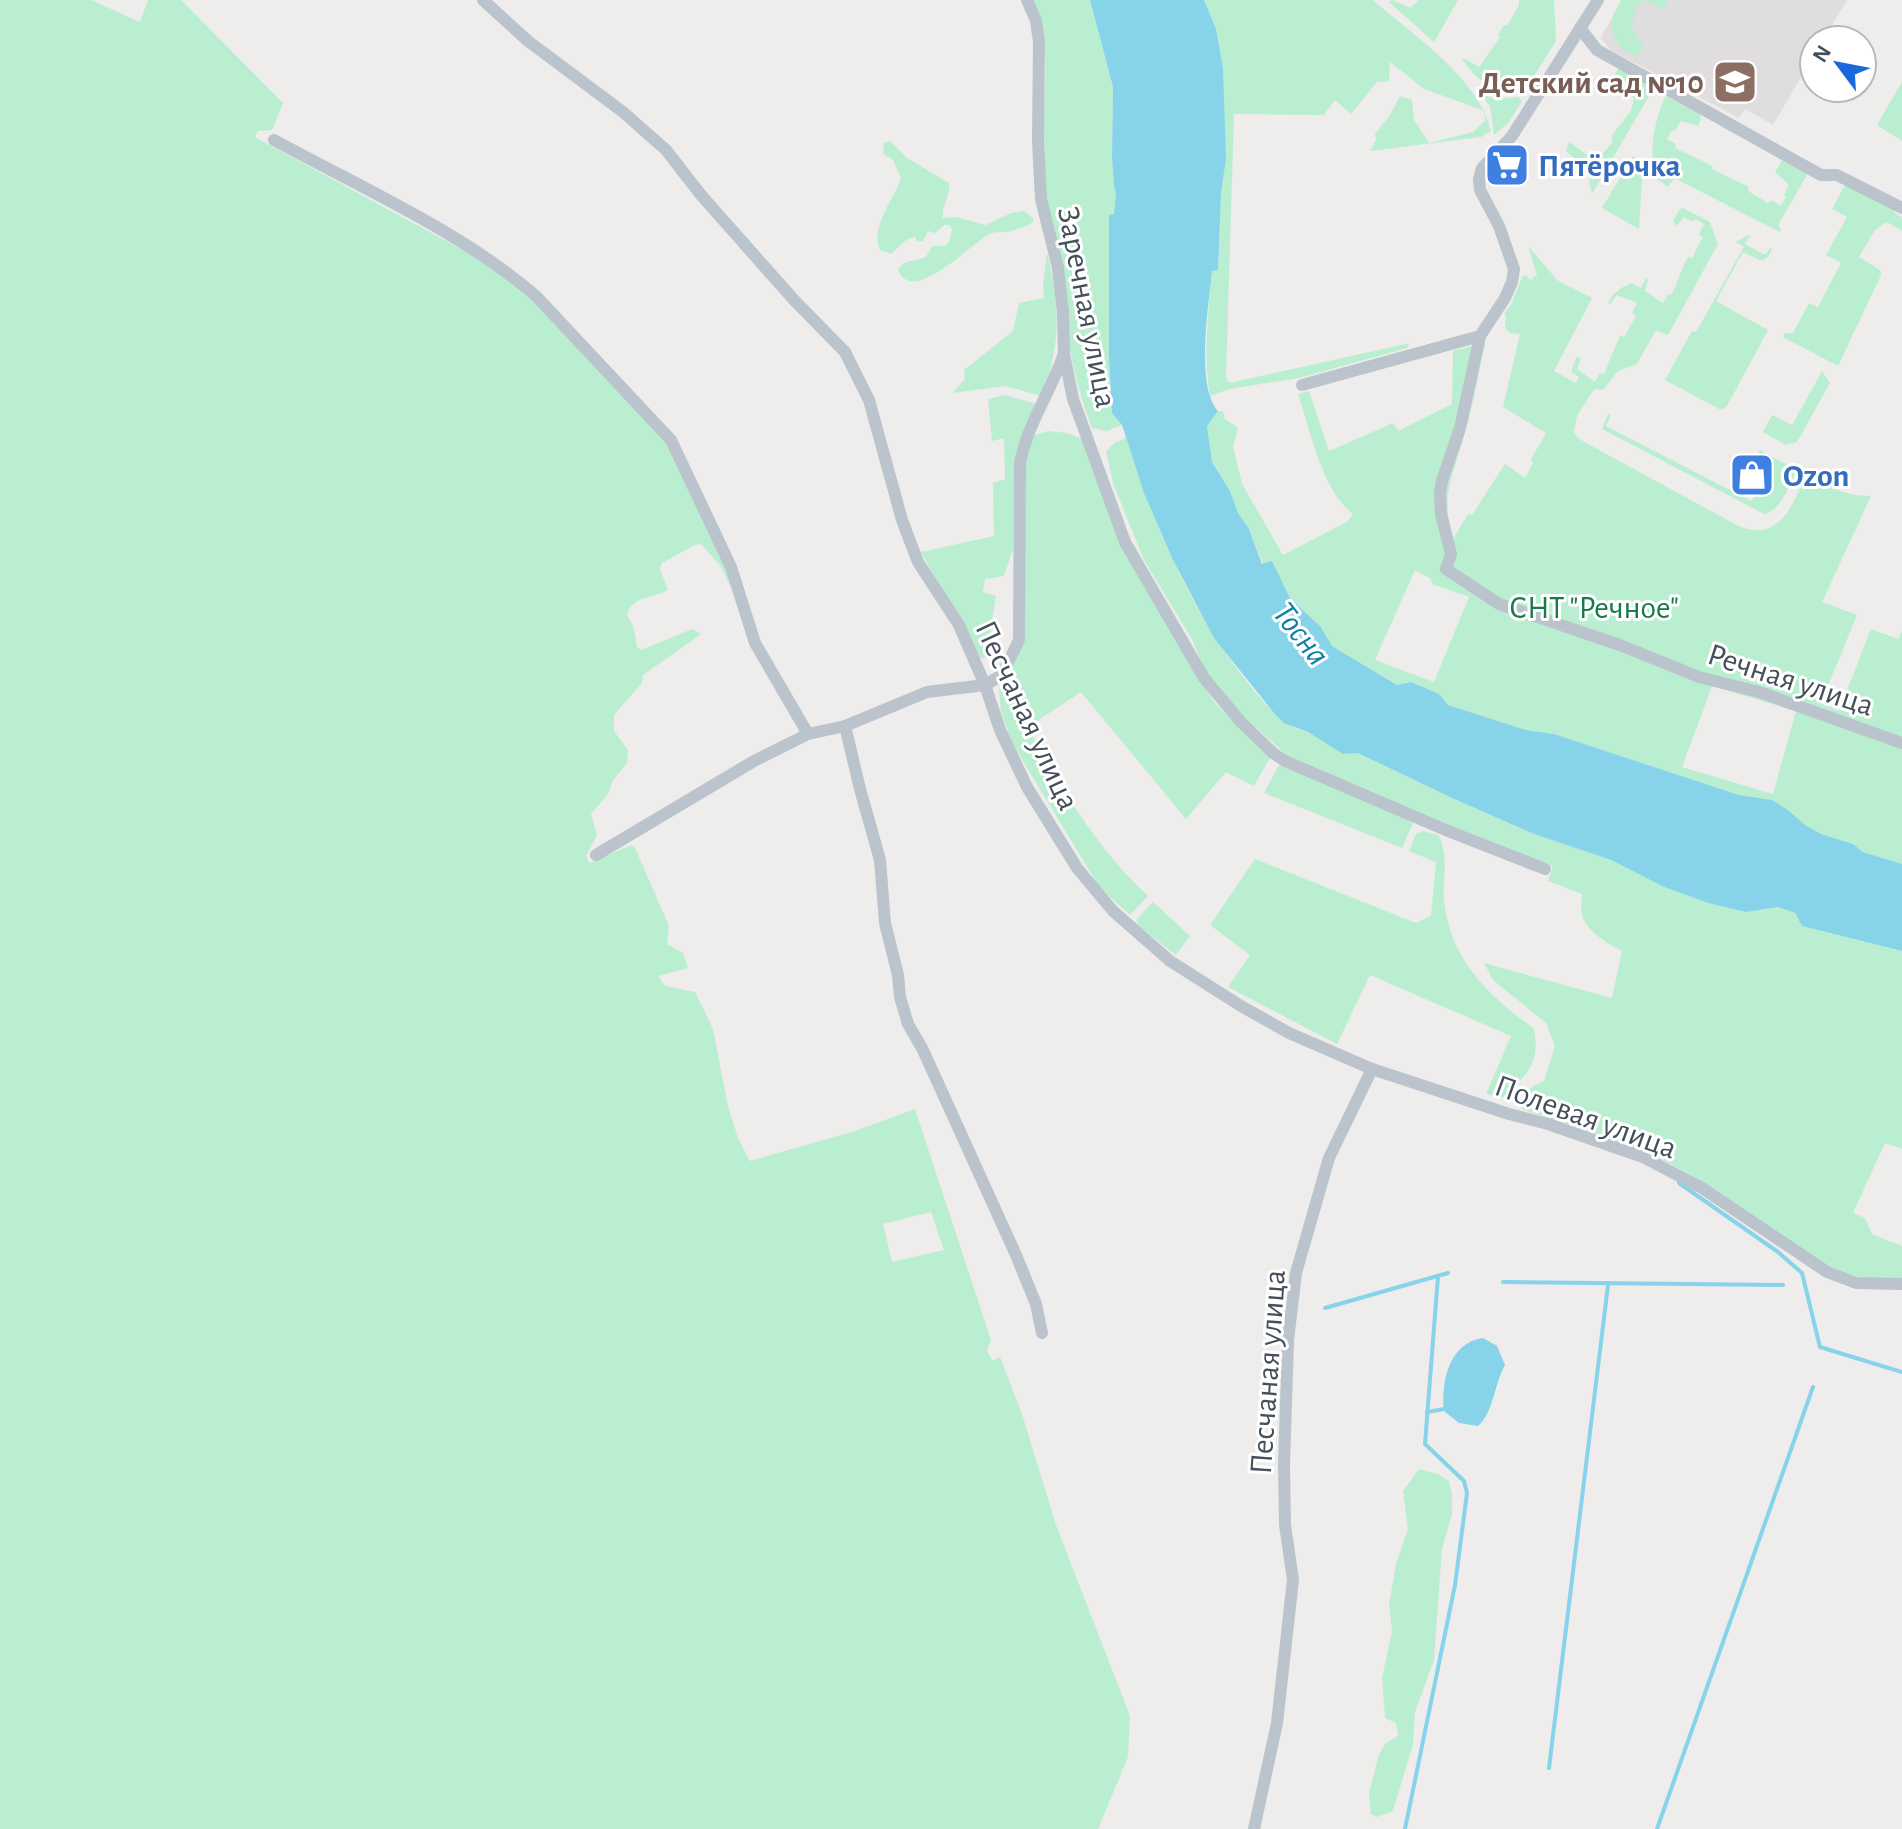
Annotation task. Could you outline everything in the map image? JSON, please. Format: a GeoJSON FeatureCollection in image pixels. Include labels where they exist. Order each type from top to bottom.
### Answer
{"type":"FeatureCollection","features":[{"type":"Feature","properties":{"kind":"street","name":"Песчаная улица"},"geometry":{"type":"LineString","coordinates":[[483,0],[528,41],[623,112],[666,150],[701,195],[794,300],[845,352],[869,400],[902,520],[918,562],[959,625],[1000,730],[1027,787],[1077,868],[1113,911],[1170,961],[1289,1033],[1372,1069],[1329,1158],[1296,1273],[1288,1340],[1284,1465],[1285,1525],[1293,1580],[1277,1723],[1254,1829]]}},
{"type":"Feature","properties":{"kind":"street","name":"Заречная улица"},"geometry":{"type":"LineString","coordinates":[[1027,0],[1036,21],[1041,68],[1038,141],[1041,199],[1058,268],[1064,354],[1073,399],[1125,542],[1204,678],[1220,700],[1285,761],[1545,869]]}},
{"type":"Feature","properties":{"kind":"street"},"geometry":{"type":"LineString","coordinates":[[1302,385],[1480,336],[1505,298],[1514,269],[1499,226],[1480,190],[1482,168],[1512,136],[1598,0]]}},
{"type":"Feature","properties":{"kind":"street"},"geometry":{"type":"LineString","coordinates":[[1580,28],[1597,50],[1611,58],[1821,175],[1837,175],[1902,208]]}},
{"type":"Feature","properties":{"kind":"street"},"geometry":{"type":"LineString","coordinates":[[274,140],[407,212],[514,277],[536,296],[671,440],[686,465],[731,567],[755,643],[808,734]]}},
{"type":"Feature","properties":{"kind":"street","name":"Речная улица"},"geometry":{"type":"LineString","coordinates":[[1480,336],[1460,428],[1440,493],[1441,514],[1451,554],[1446,569],[1499,604],[1620,645],[1699,677],[1759,692],[1902,743]]}},
{"type":"Feature","properties":{"kind":"street"},"geometry":{"type":"LineString","coordinates":[[596,855],[754,761],[808,734],[845,726],[927,692],[985,685],[1002,675],[1019,640],[1020,463],[1023,444],[1064,354]]}},
{"type":"Feature","properties":{"kind":"street"},"geometry":{"type":"LineString","coordinates":[[845,726],[880,860],[885,923],[908,1024],[923,1050],[1016,1255],[1036,1304],[1042,1333]]}},
{"type":"Feature","properties":{"kind":"street","name":"Полевая улица"},"geometry":{"type":"LineString","coordinates":[[1372,1069],[1643,1157],[1702,1188],[1827,1272],[1856,1283],[1902,1284]]}},
{"type":"Feature","properties":{"kind":"shaded area","name":"Детский сад №10"},"geometry":{"type":"Polygon","coordinates":[[[1624,0],[1847,0],[1833,24],[1798,24],[1798,82],[1773,125],[1745,109],[1739,118],[1612,51],[1600,38],[1624,0]]]}},
{"type":"Feature","properties":{"kind":"green space"},"geometry":{"type":"Polygon","coordinates":[[[0,0],[91,0],[140,22],[148,0],[181,0],[283,103],[272,130],[258,131],[255,137],[494,267],[533,298],[666,440],[726,557],[735,596],[720,565],[701,544],[662,563],[660,569],[668,590],[638,601],[630,609],[627,615],[634,628],[637,647],[641,650],[692,629],[701,634],[643,675],[642,683],[614,715],[614,731],[628,750],[627,763],[591,814],[597,835],[586,856],[589,863],[632,845],[636,850],[669,926],[667,944],[683,953],[688,968],[658,976],[665,986],[695,992],[713,1029],[728,1106],[738,1138],[750,1161],[855,1131],[915,1109],[991,1340],[987,1351],[993,1361],[1000,1357],[1022,1414],[1056,1525],[1130,1716],[1128,1757],[1098,1829],[0,1829],[0,0]],[[931,1212],[883,1224],[892,1262],[944,1250],[931,1212]]]}},
{"type":"Feature","properties":{"kind":"green space"},"geometry":{"type":"Polygon","coordinates":[[[1033,0],[1090,0],[1113,87],[1112,158],[1116,193],[1114,215],[1109,216],[1109,357],[1112,413],[1122,425],[1107,431],[1092,428],[1073,366],[1065,324],[1042,157],[1044,38],[1033,0]]]}},
{"type":"Feature","properties":{"kind":"green space"},"geometry":{"type":"Polygon","coordinates":[[[1204,0],[1373,0],[1442,58],[1472,92],[1483,110],[1424,89],[1390,62],[1389,81],[1377,82],[1351,114],[1335,100],[1324,115],[1234,114],[1226,377],[1229,383],[1410,343],[1407,348],[1299,378],[1229,389],[1210,396],[1208,317],[1212,270],[1218,269],[1221,193],[1226,158],[1204,0]]]}},
{"type":"Feature","properties":{"kind":"green space"},"geometry":{"type":"Polygon","coordinates":[[[1392,0],[1411,8],[1418,0],[1458,0],[1434,42],[1389,2],[1392,0]]]}},
{"type":"Feature","properties":{"kind":"green space"},"geometry":{"type":"Polygon","coordinates":[[[1519,0],[1554,0],[1556,41],[1527,87],[1489,85],[1475,76],[1461,57],[1479,67],[1500,37],[1498,35],[1504,25],[1507,26],[1519,0]]]}},
{"type":"Feature","properties":{"kind":"green space"},"geometry":{"type":"Polygon","coordinates":[[[1621,0],[1646,0],[1636,6],[1632,28],[1644,48],[1636,56],[1621,46],[1612,31],[1613,17],[1621,0]]]}},
{"type":"Feature","properties":{"kind":"green space"},"geometry":{"type":"Polygon","coordinates":[[[1646,0],[1669,0],[1662,10],[1646,0]]]}},
{"type":"Feature","properties":{"kind":"green space"},"geometry":{"type":"Polygon","coordinates":[[[1619,68],[1649,85],[1650,94],[1592,194],[1587,169],[1566,151],[1569,142],[1596,161],[1612,143],[1612,135],[1631,111],[1634,98],[1612,80],[1619,68]]]}},
{"type":"Feature","properties":{"kind":"green space"},"geometry":{"type":"Polygon","coordinates":[[[1902,82],[1902,141],[1877,125],[1902,82]]]}},
{"type":"Feature","properties":{"kind":"green space"},"geometry":{"type":"Polygon","coordinates":[[[1479,93],[1494,99],[1518,97],[1522,101],[1509,122],[1494,135],[1490,106],[1479,93]]]}},
{"type":"Feature","properties":{"kind":"green space"},"geometry":{"type":"Polygon","coordinates":[[[1400,96],[1412,100],[1414,120],[1429,143],[1473,132],[1485,121],[1485,115],[1491,131],[1481,137],[1370,151],[1376,140],[1375,134],[1400,96]]]}},
{"type":"Feature","properties":{"kind":"green space"},"geometry":{"type":"Polygon","coordinates":[[[1666,96],[1700,114],[1701,119],[1698,126],[1681,121],[1675,131],[1672,130],[1667,139],[1676,144],[1675,148],[1749,187],[1748,191],[1768,203],[1771,200],[1781,206],[1786,196],[1789,185],[1775,172],[1783,159],[1808,173],[1778,225],[1780,232],[1674,178],[1668,187],[1657,179],[1653,160],[1654,137],[1666,96]]]}},
{"type":"Feature","properties":{"kind":"green space"},"geometry":{"type":"Polygon","coordinates":[[[890,141],[907,158],[949,183],[943,218],[956,217],[986,225],[1011,213],[1024,211],[1034,219],[1031,224],[1016,230],[990,234],[929,277],[916,281],[906,279],[898,270],[901,266],[926,257],[932,246],[945,246],[952,230],[950,225],[944,225],[935,233],[928,231],[923,241],[917,242],[915,236],[905,241],[891,254],[880,250],[880,223],[901,178],[893,160],[883,154],[884,143],[890,141]]]}},
{"type":"Feature","properties":{"kind":"green space"},"geometry":{"type":"Polygon","coordinates":[[[1633,156],[1643,162],[1639,229],[1602,208],[1633,156]]]}},
{"type":"Feature","properties":{"kind":"green space"},"geometry":{"type":"Polygon","coordinates":[[[1845,185],[1891,205],[1895,213],[1902,217],[1902,231],[1887,222],[1875,230],[1859,257],[1880,270],[1881,275],[1838,366],[1783,337],[1785,333],[1793,333],[1809,303],[1818,307],[1841,263],[1826,255],[1847,217],[1832,209],[1845,185]]]}},
{"type":"Feature","properties":{"kind":"green space","name":"СНТ \"Речное\""},"geometry":{"type":"Polygon","coordinates":[[[1680,209],[1710,222],[1718,244],[1668,335],[1656,330],[1637,364],[1618,371],[1603,390],[1594,389],[1577,416],[1574,432],[1588,444],[1747,529],[1759,530],[1778,523],[1792,505],[1803,482],[1816,478],[1842,492],[1871,496],[1822,602],[1857,615],[1821,703],[1839,711],[1871,629],[1898,639],[1902,631],[1902,864],[1821,834],[1772,800],[1739,795],[1554,734],[1526,730],[1448,705],[1439,694],[1411,682],[1397,685],[1332,646],[1316,622],[1290,598],[1272,561],[1263,564],[1230,491],[1212,462],[1207,426],[1218,411],[1223,411],[1225,419],[1238,428],[1233,446],[1242,484],[1283,555],[1347,522],[1353,514],[1342,503],[1325,475],[1298,394],[1309,391],[1329,451],[1393,423],[1398,431],[1452,404],[1453,351],[1485,343],[1472,408],[1448,495],[1453,539],[1505,464],[1525,478],[1533,463],[1531,459],[1546,433],[1503,407],[1520,334],[1510,333],[1505,328],[1504,314],[1522,277],[1526,275],[1530,280],[1537,275],[1528,246],[1557,280],[1592,298],[1554,371],[1576,383],[1579,377],[1571,372],[1577,356],[1581,358],[1577,369],[1595,382],[1600,373],[1604,374],[1620,335],[1624,337],[1636,316],[1632,313],[1637,303],[1617,295],[1610,304],[1612,296],[1631,283],[1641,288],[1646,278],[1645,291],[1663,303],[1668,294],[1671,295],[1688,257],[1692,258],[1703,237],[1699,235],[1704,224],[1695,219],[1693,222],[1684,217],[1677,226],[1673,221],[1680,209]],[[1415,570],[1375,660],[1434,682],[1469,597],[1432,584],[1431,579],[1415,570]],[[1712,686],[1682,767],[1773,794],[1796,711],[1712,686]]]}},
{"type":"Feature","properties":{"kind":"green space"},"geometry":{"type":"Polygon","coordinates":[[[1748,235],[1745,244],[1763,254],[1772,249],[1762,261],[1743,252],[1716,301],[1768,330],[1727,406],[1721,410],[1665,380],[1744,247],[1736,242],[1748,235]]]}},
{"type":"Feature","properties":{"kind":"green space"},"geometry":{"type":"Polygon","coordinates":[[[1047,252],[1057,325],[1053,359],[1041,396],[1006,386],[952,393],[965,379],[964,370],[1013,331],[1019,303],[1044,298],[1047,252]]]}},
{"type":"Feature","properties":{"kind":"green space"},"geometry":{"type":"Polygon","coordinates":[[[1822,371],[1830,383],[1797,442],[1786,445],[1763,432],[1772,415],[1792,425],[1822,371]]]}},
{"type":"Feature","properties":{"kind":"green space"},"geometry":{"type":"Polygon","coordinates":[[[1005,395],[1037,404],[1015,461],[1013,549],[1004,576],[985,579],[983,592],[996,596],[986,658],[980,658],[921,552],[994,536],[993,483],[1005,479],[1004,438],[992,441],[988,399],[1005,395]]]}},
{"type":"Feature","properties":{"kind":"green space"},"geometry":{"type":"Polygon","coordinates":[[[1608,414],[1611,415],[1606,426],[1751,501],[1765,481],[1768,467],[1755,460],[1760,450],[1793,468],[1795,473],[1779,503],[1764,514],[1602,429],[1608,414]]]}},
{"type":"Feature","properties":{"kind":"green space"},"geometry":{"type":"Polygon","coordinates":[[[1048,431],[1067,433],[1082,439],[1134,564],[1197,676],[1215,703],[1270,758],[1254,786],[1226,772],[1186,819],[1081,692],[1028,727],[1096,838],[1148,896],[1130,915],[1100,888],[1012,743],[1001,712],[999,689],[1019,647],[1025,465],[1032,436],[1048,431]]]}},
{"type":"Feature","properties":{"kind":"green space"},"geometry":{"type":"Polygon","coordinates":[[[1126,438],[1160,531],[1188,591],[1247,681],[1264,703],[1284,721],[1338,750],[1358,753],[1534,834],[1611,860],[1664,887],[1708,903],[1746,912],[1778,907],[1795,913],[1802,926],[1902,951],[1902,1149],[1885,1143],[1853,1213],[1865,1218],[1872,1234],[1902,1246],[1902,1280],[1864,1278],[1834,1269],[1810,1257],[1671,1164],[1616,1141],[1522,1109],[1525,1094],[1544,1081],[1555,1046],[1546,1023],[1493,980],[1484,963],[1612,998],[1622,951],[1604,941],[1584,921],[1581,913],[1582,894],[1548,881],[1553,866],[1447,827],[1289,757],[1242,715],[1205,672],[1193,641],[1144,560],[1113,483],[1106,451],[1126,438]]]}},
{"type":"Feature","properties":{"kind":"green space"},"geometry":{"type":"Polygon","coordinates":[[[1279,765],[1384,806],[1413,823],[1402,848],[1264,793],[1279,765]]]}},
{"type":"Feature","properties":{"kind":"green space"},"geometry":{"type":"Polygon","coordinates":[[[1423,831],[1438,835],[1442,843],[1448,923],[1464,960],[1487,989],[1534,1029],[1535,1051],[1530,1068],[1501,1098],[1486,1094],[1511,1036],[1370,975],[1337,1044],[1228,987],[1250,955],[1210,925],[1255,859],[1416,923],[1431,916],[1436,862],[1409,851],[1416,834],[1423,831]]]}},
{"type":"Feature","properties":{"kind":"green space"},"geometry":{"type":"Polygon","coordinates":[[[1153,902],[1190,936],[1176,955],[1139,926],[1136,920],[1153,902]]]}},
{"type":"Feature","properties":{"kind":"green space"},"geometry":{"type":"Polygon","coordinates":[[[1419,1469],[1438,1474],[1449,1481],[1452,1514],[1442,1549],[1434,1660],[1415,1712],[1413,1744],[1393,1811],[1377,1817],[1371,1814],[1369,1793],[1379,1754],[1386,1743],[1398,1736],[1396,1723],[1385,1718],[1382,1678],[1392,1631],[1389,1605],[1396,1564],[1408,1529],[1403,1491],[1419,1469]]]}},
{"type":"Feature","properties":{"kind":"water","name":"Тосна"},"geometry":{"type":"Polygon","coordinates":[[[1090,0],[1204,0],[1216,29],[1223,68],[1226,159],[1221,193],[1218,270],[1212,271],[1205,344],[1207,383],[1218,411],[1207,426],[1212,462],[1248,527],[1262,564],[1272,561],[1290,598],[1320,626],[1332,646],[1397,685],[1411,682],[1439,694],[1448,705],[1526,730],[1554,734],[1739,795],[1772,800],[1821,834],[1902,864],[1902,951],[1802,926],[1795,913],[1778,907],[1746,912],[1708,903],[1664,887],[1611,860],[1534,834],[1358,753],[1343,754],[1308,732],[1284,723],[1274,713],[1214,638],[1173,560],[1144,493],[1122,425],[1112,413],[1109,215],[1114,214],[1116,193],[1112,158],[1113,87],[1090,0]]]}},
{"type":"Feature","properties":{"kind":"water"},"geometry":{"type":"Polygon","coordinates":[[[1483,1338],[1497,1346],[1505,1365],[1483,1420],[1478,1426],[1459,1423],[1444,1411],[1446,1376],[1462,1347],[1483,1338]]]}},
{"type":"Feature","properties":{"kind":"waterway"},"geometry":{"type":"LineString","coordinates":[[1679,1183],[1778,1252],[1802,1273],[1820,1347],[1902,1372]]}},
{"type":"Feature","properties":{"kind":"waterway"},"geometry":{"type":"LineString","coordinates":[[1325,1308],[1448,1273]]}},
{"type":"Feature","properties":{"kind":"waterway"},"geometry":{"type":"LineString","coordinates":[[1405,1829],[1455,1585],[1467,1493],[1464,1481],[1425,1444],[1438,1276]]}},
{"type":"Feature","properties":{"kind":"waterway"},"geometry":{"type":"LineString","coordinates":[[1503,1282],[1783,1285]]}},
{"type":"Feature","properties":{"kind":"waterway"},"geometry":{"type":"LineString","coordinates":[[1549,1768],[1608,1285]]}},
{"type":"Feature","properties":{"kind":"waterway"},"geometry":{"type":"LineString","coordinates":[[1657,1829],[1813,1387]]}},
{"type":"Feature","properties":{"kind":"waterway"},"geometry":{"type":"LineString","coordinates":[[1427,1412],[1444,1409]]}},
{"type":"Feature","properties":{"kind":"place","name":"Детский сад №10"},"geometry":{"type":"Point","coordinates":[1735,82]}},
{"type":"Feature","properties":{"kind":"place","name":"Пятёрочка"},"geometry":{"type":"Point","coordinates":[1507,165]}},
{"type":"Feature","properties":{"kind":"place","name":"Ozon"},"geometry":{"type":"Point","coordinates":[1752,475]}}]}
